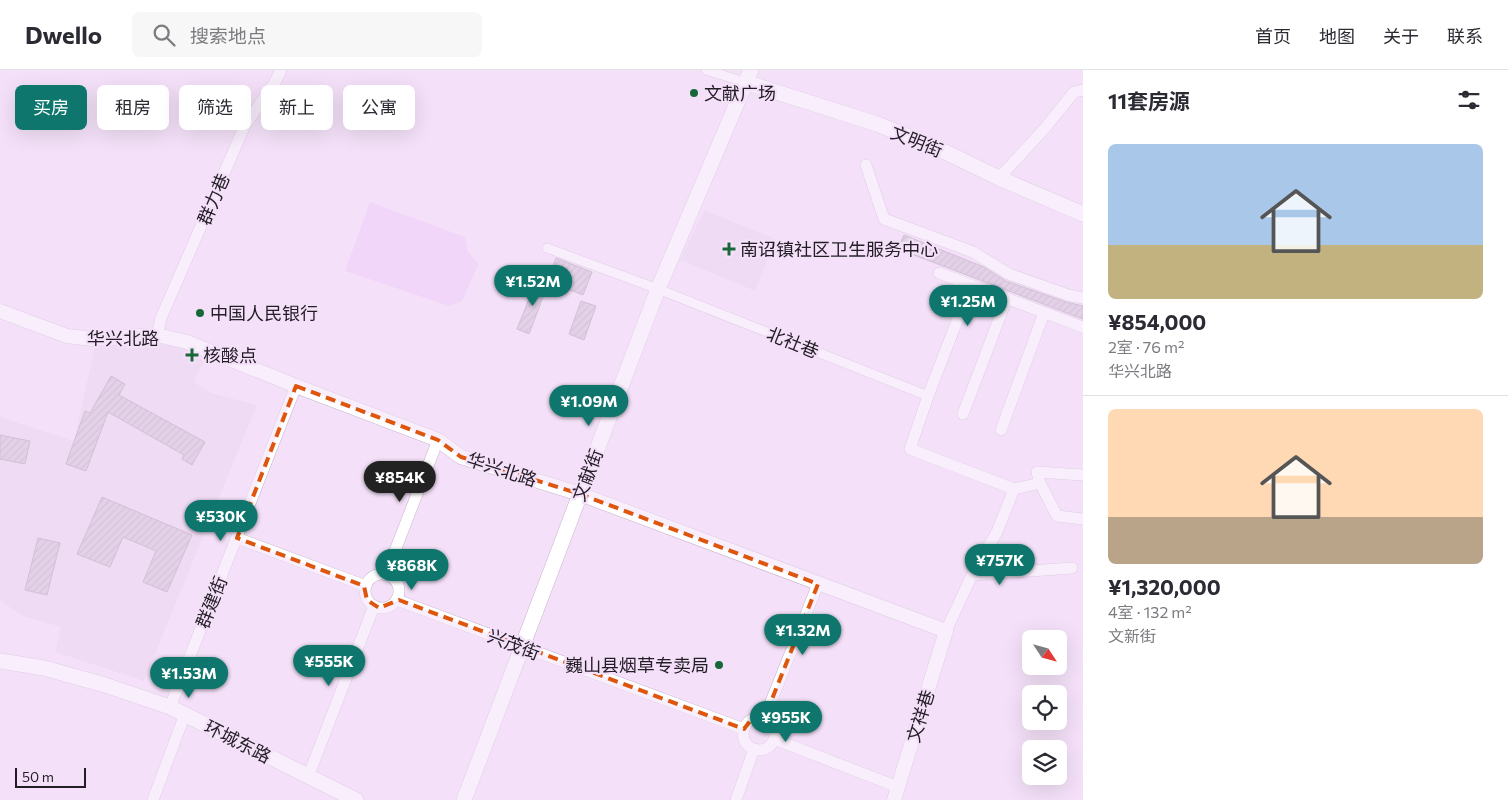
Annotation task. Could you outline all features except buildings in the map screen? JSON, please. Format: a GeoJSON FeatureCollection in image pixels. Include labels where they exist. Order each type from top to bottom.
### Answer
{"type":"FeatureCollection","features":[{"type":"Feature","properties":{"kind":"main road","name":"文明街"},"geometry":{"type":"LineString","coordinates":[[748,76],[940,149],[999,178],[1083,214]]}},
{"type":"Feature","properties":{"kind":"main road","name":"文献街"},"geometry":{"type":"LineString","coordinates":[[464,800],[658,289],[748,76]]}},
{"type":"Feature","properties":{"kind":"main road","name":"环城东路"},"geometry":{"type":"LineString","coordinates":[[0,661],[44,668],[105,685],[170,707],[356,800]]}},
{"type":"Feature","properties":{"kind":"street","name":"群力巷"},"geometry":{"type":"LineString","coordinates":[[158,335],[161,318],[245,125],[274,84],[281,70]]}},
{"type":"Feature","properties":{"kind":"street"},"geometry":{"type":"LineString","coordinates":[[706,70],[748,76]]}},
{"type":"Feature","properties":{"kind":"street"},"geometry":{"type":"LineString","coordinates":[[999,178],[1045,128],[1074,92],[1083,90]]}},
{"type":"Feature","properties":{"kind":"street"},"geometry":{"type":"LineString","coordinates":[[866,165],[884,219],[973,252],[1009,274],[1068,295],[1083,298]]}},
{"type":"Feature","properties":{"kind":"street","name":"北社巷"},"geometry":{"type":"LineString","coordinates":[[547,248],[658,289],[928,396]]}},
{"type":"Feature","properties":{"kind":"street"},"geometry":{"type":"LineString","coordinates":[[939,273],[1083,327]]}},
{"type":"Feature","properties":{"kind":"street"},"geometry":{"type":"LineString","coordinates":[[971,285],[928,396],[910,449],[1014,489],[1040,483]]}},
{"type":"Feature","properties":{"kind":"street"},"geometry":{"type":"LineString","coordinates":[[963,414],[1007,298]]}},
{"type":"Feature","properties":{"kind":"street","name":"华兴北路"},"geometry":{"type":"LineString","coordinates":[[0,311],[67,336],[93,339],[158,335],[187,342],[438,440],[461,457],[580,494],[946,631]]}},
{"type":"Feature","properties":{"kind":"street"},"geometry":{"type":"LineString","coordinates":[[1001,430],[1044,312]]}},
{"type":"Feature","properties":{"kind":"street","name":"群建街"},"geometry":{"type":"LineString","coordinates":[[170,707],[296,386]]}},
{"type":"Feature","properties":{"kind":"street"},"geometry":{"type":"LineString","coordinates":[[386,574],[438,440]]}},
{"type":"Feature","properties":{"kind":"street"},"geometry":{"type":"LineString","coordinates":[[1083,475],[1038,472],[1040,483],[1057,516],[1083,520]]}},
{"type":"Feature","properties":{"kind":"street"},"geometry":{"type":"LineString","coordinates":[[946,631],[972,575],[997,532],[1014,489]]}},
{"type":"Feature","properties":{"kind":"street"},"geometry":{"type":"LineString","coordinates":[[237,538],[366,586]]}},
{"type":"Feature","properties":{"kind":"street"},"geometry":{"type":"LineString","coordinates":[[972,575],[1072,568]]}},
{"type":"Feature","properties":{"kind":"street"},"geometry":{"type":"LineString","coordinates":[[386,574],[391,576],[398,584],[399,595],[394,604],[384,608],[374,606],[367,600],[366,586],[371,578],[376,575],[386,574]]}},
{"type":"Feature","properties":{"kind":"street"},"geometry":{"type":"LineString","coordinates":[[764,719],[818,584]]}},
{"type":"Feature","properties":{"kind":"street","name":"兴茂街"},"geometry":{"type":"LineString","coordinates":[[397,600],[744,729]]}},
{"type":"Feature","properties":{"kind":"street"},"geometry":{"type":"LineString","coordinates":[[308,777],[374,606]]}},
{"type":"Feature","properties":{"kind":"street","name":"文祥巷"},"geometry":{"type":"LineString","coordinates":[[896,794],[946,631]]}},
{"type":"Feature","properties":{"kind":"street"},"geometry":{"type":"LineString","coordinates":[[152,800],[185,714]]}},
{"type":"Feature","properties":{"kind":"street"},"geometry":{"type":"LineString","coordinates":[[759,718],[764,719],[774,729],[774,739],[763,749],[754,749],[749,746],[744,738],[744,729],[750,721],[759,718]]}},
{"type":"Feature","properties":{"kind":"street"},"geometry":{"type":"LineString","coordinates":[[774,739],[896,794]]}},
{"type":"Feature","properties":{"kind":"street"},"geometry":{"type":"LineString","coordinates":[[736,800],[754,749]]}},
{"type":"Feature","properties":{"kind":"highlighted area"},"geometry":{"type":"Polygon","coordinates":[[[296,386],[438,440],[461,457],[580,494],[818,584],[764,719],[750,721],[744,729],[399,600],[379,608],[367,600],[364,586],[237,538],[296,386]]]}},
{"type":"Feature","properties":{"kind":"shaded area"},"geometry":{"type":"Polygon","coordinates":[[[370,202],[465,237],[468,252],[479,264],[462,301],[449,306],[345,271],[370,202]]]}},
{"type":"Feature","properties":{"kind":"shaded area","name":"南诏镇社区卫生服务中心"},"geometry":{"type":"Polygon","coordinates":[[[704,210],[776,239],[755,291],[680,260],[704,210]]]}},
{"type":"Feature","properties":{"kind":"shaded area"},"geometry":{"type":"Polygon","coordinates":[[[151,339],[187,345],[207,356],[194,382],[211,393],[257,405],[144,681],[55,652],[61,627],[22,616],[0,600],[0,417],[74,441],[95,345],[151,339]]]}},
{"type":"Feature","properties":{"kind":"place","name":"文献广场"},"geometry":{"type":"Point","coordinates":[694,93]}},
{"type":"Feature","properties":{"kind":"place","name":"南诏镇社区卫生服务中心"},"geometry":{"type":"Point","coordinates":[729,249]}},
{"type":"Feature","properties":{"kind":"place","name":"中国人民银行"},"geometry":{"type":"Point","coordinates":[200,313]}},
{"type":"Feature","properties":{"kind":"place","name":"核酸点"},"geometry":{"type":"Point","coordinates":[192,355]}},
{"type":"Feature","properties":{"kind":"place","name":"巍山县烟草专卖局"},"geometry":{"type":"Point","coordinates":[719,665]}}]}
